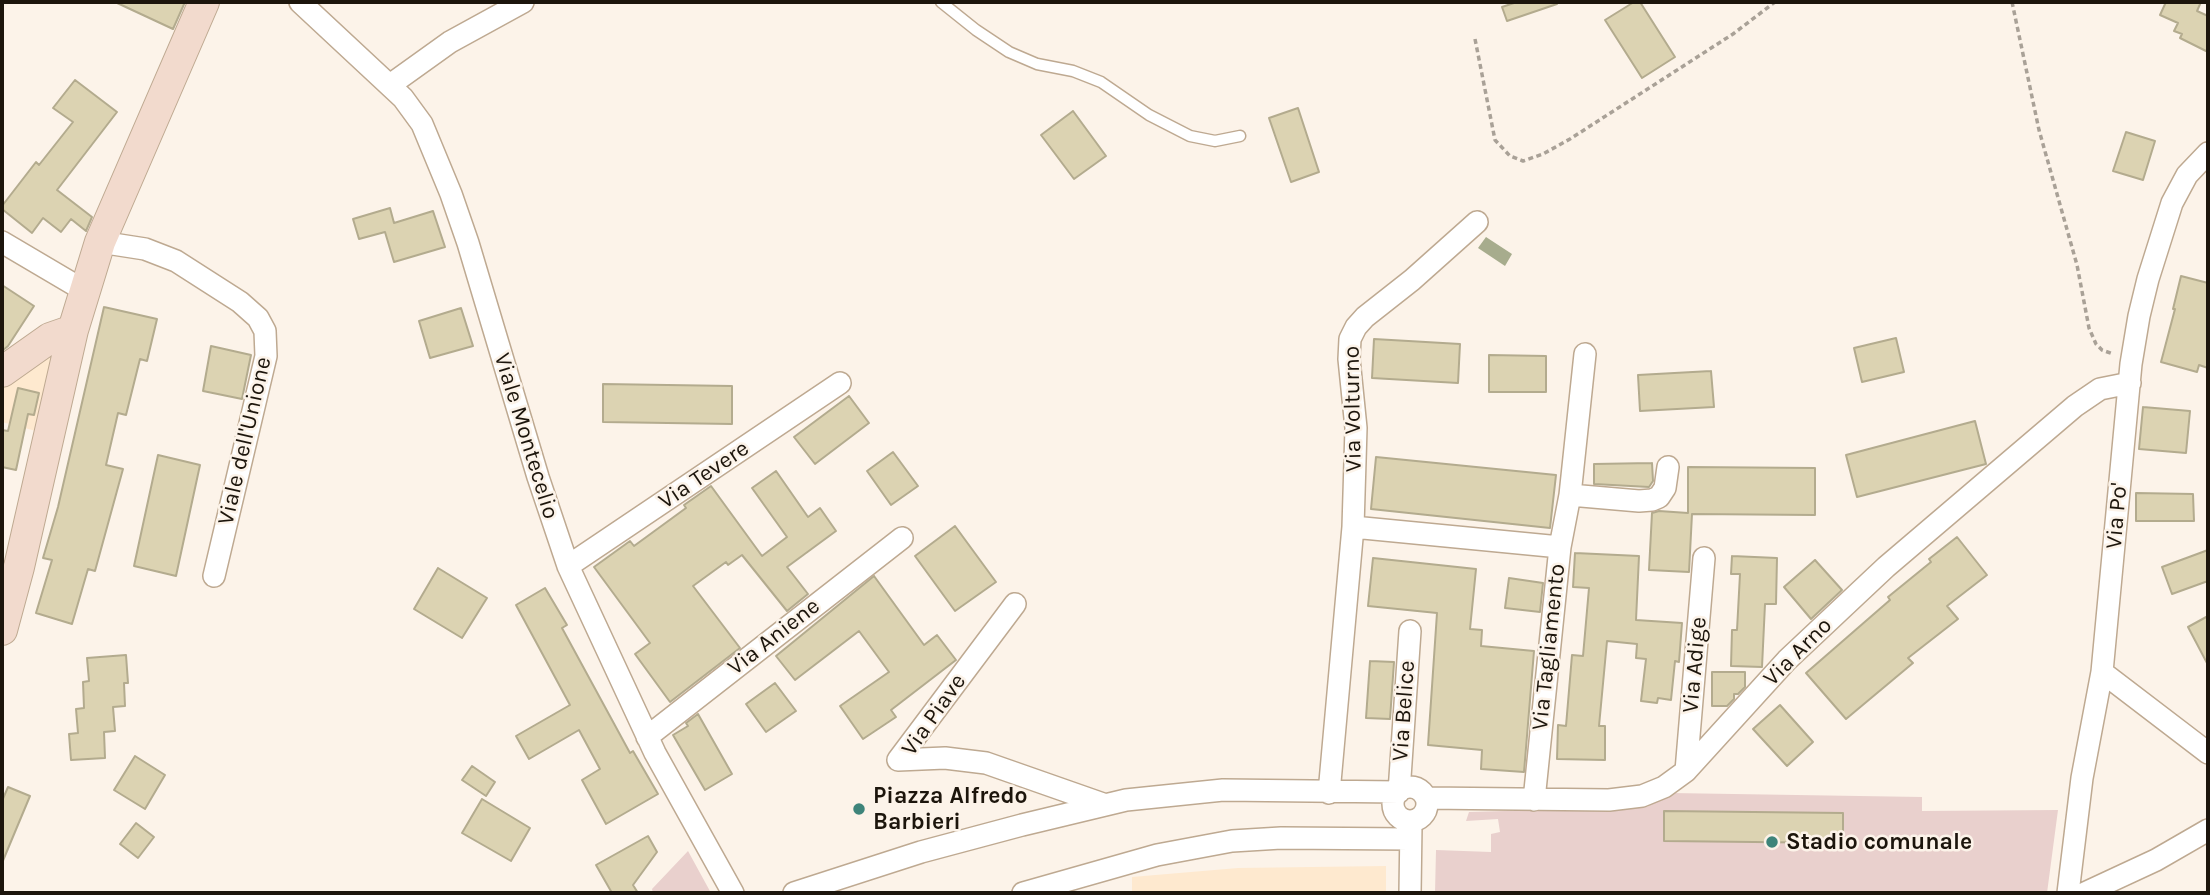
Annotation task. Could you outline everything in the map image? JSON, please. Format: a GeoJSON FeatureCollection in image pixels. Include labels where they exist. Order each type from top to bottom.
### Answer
{"type":"FeatureCollection","features":[{"type":"Feature","properties":{"kind":"main road"},"geometry":{"type":"LineString","coordinates":[[2,630],[73,330],[100,242],[204,2]]}},
{"type":"Feature","properties":{"kind":"main road"},"geometry":{"type":"LineString","coordinates":[[2,372],[50,338],[73,330]]}},
{"type":"Feature","properties":{"kind":"street","name":"Viale Montecelio"},"geometry":{"type":"LineString","coordinates":[[300,2],[390,85],[418,118],[456,207],[476,266],[538,477],[568,566],[647,737],[733,893]]}},
{"type":"Feature","properties":{"kind":"street"},"geometry":{"type":"LineString","coordinates":[[390,85],[450,43],[523,2]]}},
{"type":"Feature","properties":{"kind":"street","name":"Via Po'"},"geometry":{"type":"LineString","coordinates":[[2068,893],[2082,778],[2102,672],[2133,355],[2148,279],[2172,202],[2192,168],[2208,153]]}},
{"type":"Feature","properties":{"kind":"street","name":"Via Volturno"},"geometry":{"type":"LineString","coordinates":[[1329,793],[1353,527],[1356,428],[1349,352],[1352,332],[1365,317],[1412,280],[1476,222]]}},
{"type":"Feature","properties":{"kind":"street"},"geometry":{"type":"LineString","coordinates":[[2,242],[85,291]]}},
{"type":"Feature","properties":{"kind":"street","name":"Viale dell'Unione"},"geometry":{"type":"LineString","coordinates":[[100,242],[145,249],[176,261],[251,311],[265,331],[266,356],[214,576]]}},
{"type":"Feature","properties":{"kind":"street","name":"Via Tagliamento"},"geometry":{"type":"LineString","coordinates":[[1534,800],[1560,547],[1570,495],[1585,354]]}},
{"type":"Feature","properties":{"kind":"street","name":"Via Tevere"},"geometry":{"type":"LineString","coordinates":[[568,566],[840,383]]}},
{"type":"Feature","properties":{"kind":"street","name":"Via Arno"},"geometry":{"type":"LineString","coordinates":[[1426,798],[1583,802],[1633,798],[1658,790],[1686,771],[1787,660],[1886,567],[2075,406],[2100,390],[2130,383]]}},
{"type":"Feature","properties":{"kind":"street"},"geometry":{"type":"LineString","coordinates":[[1570,495],[1652,500],[1659,497],[1665,488],[1668,467]]}},
{"type":"Feature","properties":{"kind":"street"},"geometry":{"type":"LineString","coordinates":[[1353,527],[1560,547]]}},
{"type":"Feature","properties":{"kind":"street","name":"Via Aniene"},"geometry":{"type":"LineString","coordinates":[[647,737],[902,538]]}},
{"type":"Feature","properties":{"kind":"street","name":"Via Adige"},"geometry":{"type":"LineString","coordinates":[[1686,771],[1704,558]]}},
{"type":"Feature","properties":{"kind":"street","name":"Via Piave"},"geometry":{"type":"LineString","coordinates":[[1015,604],[898,760],[946,758],[986,764],[1104,804]]}},
{"type":"Feature","properties":{"kind":"street","name":"Via Belice"},"geometry":{"type":"LineString","coordinates":[[1399,792],[1410,631]]}},
{"type":"Feature","properties":{"kind":"street"},"geometry":{"type":"LineString","coordinates":[[2102,672],[2208,753]]}},
{"type":"Feature","properties":{"kind":"street"},"geometry":{"type":"LineString","coordinates":[[794,893],[921,852],[1104,804],[1210,791],[1329,793],[1399,792],[1404,789],[1417,789],[1426,798],[1424,814],[1410,830],[1232,841],[1146,858],[1023,893]]}},
{"type":"Feature","properties":{"kind":"street"},"geometry":{"type":"LineString","coordinates":[[1399,792],[1394,801],[1395,811],[1410,830],[1410,893]]}},
{"type":"Feature","properties":{"kind":"street"},"geometry":{"type":"LineString","coordinates":[[2085,893],[2208,833]]}},
{"type":"Feature","properties":{"kind":"lane"},"geometry":{"type":"LineString","coordinates":[[942,2],[976,30],[1009,52],[1037,64],[1073,71],[1101,82],[1149,115],[1190,136],[1214,141],[1240,136]]}},
{"type":"Feature","properties":{"kind":"path"},"geometry":{"type":"LineString","coordinates":[[1475,39],[1495,140],[1510,156],[1523,160],[1531,159],[1570,139],[1733,34],[1775,2]]}},
{"type":"Feature","properties":{"kind":"path"},"geometry":{"type":"LineString","coordinates":[[2012,2],[2039,130],[2077,265],[2089,328],[2096,344],[2102,350],[2133,355]]}},
{"type":"Feature","properties":{"kind":"shaded area"},"geometry":{"type":"Polygon","coordinates":[[[1486,237],[1512,254],[1505,266],[1478,248],[1486,237]]]}},
{"type":"Feature","properties":{"kind":"shaded area"},"geometry":{"type":"Polygon","coordinates":[[[48,355],[55,357],[36,431],[2,422],[2,386],[48,355]]]}},
{"type":"Feature","properties":{"kind":"shaded area","name":"Stadio comunale"},"geometry":{"type":"Polygon","coordinates":[[[1671,793],[1922,797],[1922,811],[2058,810],[2047,893],[1435,893],[1436,850],[1491,852],[1491,834],[1500,832],[1498,819],[1466,821],[1469,812],[1647,807],[1671,793]]]}},
{"type":"Feature","properties":{"kind":"shaded area"},"geometry":{"type":"Polygon","coordinates":[[[688,851],[711,893],[653,893],[652,889],[688,851]]]}},
{"type":"Feature","properties":{"kind":"shaded area"},"geometry":{"type":"Polygon","coordinates":[[[1386,866],[1386,893],[1132,893],[1132,877],[1238,868],[1386,866]]]}},
{"type":"Feature","properties":{"kind":"building"},"geometry":{"type":"Polygon","coordinates":[[[115,2],[185,2],[173,29],[115,2]]]}},
{"type":"Feature","properties":{"kind":"building"},"geometry":{"type":"Polygon","coordinates":[[[1517,2],[1557,4],[1507,21],[1502,7],[1517,2]]]}},
{"type":"Feature","properties":{"kind":"building"},"geometry":{"type":"Polygon","coordinates":[[[1634,2],[1640,2],[1675,57],[1642,78],[1605,20],[1634,2]]]}},
{"type":"Feature","properties":{"kind":"building"},"geometry":{"type":"Polygon","coordinates":[[[2166,2],[2201,2],[2197,11],[2208,16],[2208,52],[2180,38],[2182,34],[2174,31],[2178,23],[2160,15],[2166,2]]]}},
{"type":"Feature","properties":{"kind":"building"},"geometry":{"type":"Polygon","coordinates":[[[75,80],[117,112],[57,190],[92,217],[86,231],[71,219],[61,232],[43,218],[32,233],[2,209],[2,206],[36,162],[39,165],[73,122],[53,108],[75,80]]]}},
{"type":"Feature","properties":{"kind":"building"},"geometry":{"type":"Polygon","coordinates":[[[1298,108],[1319,172],[1291,182],[1269,118],[1298,108]]]}},
{"type":"Feature","properties":{"kind":"building"},"geometry":{"type":"Polygon","coordinates":[[[1073,111],[1106,156],[1074,179],[1041,135],[1073,111]]]}},
{"type":"Feature","properties":{"kind":"building"},"geometry":{"type":"Polygon","coordinates":[[[2126,132],[2155,141],[2143,180],[2113,171],[2126,132]]]}},
{"type":"Feature","properties":{"kind":"building"},"geometry":{"type":"Polygon","coordinates":[[[390,208],[394,223],[433,211],[445,247],[394,262],[385,232],[359,239],[353,219],[390,208]]]}},
{"type":"Feature","properties":{"kind":"building"},"geometry":{"type":"Polygon","coordinates":[[[2181,276],[2208,283],[2208,368],[2199,365],[2197,372],[2161,362],[2181,276]]]}},
{"type":"Feature","properties":{"kind":"building"},"geometry":{"type":"Polygon","coordinates":[[[2,285],[34,306],[2,351],[2,285]]]}},
{"type":"Feature","properties":{"kind":"building"},"geometry":{"type":"Polygon","coordinates":[[[104,307],[157,319],[147,361],[140,359],[126,415],[118,413],[106,465],[123,469],[95,571],[88,569],[72,624],[36,613],[52,560],[43,558],[58,507],[104,307]]]}},
{"type":"Feature","properties":{"kind":"building"},"geometry":{"type":"Polygon","coordinates":[[[461,308],[473,346],[430,358],[419,321],[461,308]]]}},
{"type":"Feature","properties":{"kind":"building"},"geometry":{"type":"Polygon","coordinates":[[[1896,338],[1904,372],[1862,382],[1854,348],[1896,338]]]}},
{"type":"Feature","properties":{"kind":"building"},"geometry":{"type":"Polygon","coordinates":[[[1374,339],[1460,344],[1458,383],[1372,378],[1374,339]]]}},
{"type":"Feature","properties":{"kind":"building"},"geometry":{"type":"Polygon","coordinates":[[[211,346],[251,355],[242,399],[203,391],[211,346]]]}},
{"type":"Feature","properties":{"kind":"building"},"geometry":{"type":"Polygon","coordinates":[[[1489,355],[1546,356],[1546,392],[1489,392],[1489,355]]]}},
{"type":"Feature","properties":{"kind":"building"},"geometry":{"type":"Polygon","coordinates":[[[1711,371],[1714,407],[1640,411],[1638,375],[1711,371]]]}},
{"type":"Feature","properties":{"kind":"building"},"geometry":{"type":"Polygon","coordinates":[[[603,384],[732,386],[732,424],[603,422],[603,384]]]}},
{"type":"Feature","properties":{"kind":"building"},"geometry":{"type":"Polygon","coordinates":[[[18,388],[39,393],[34,415],[28,414],[16,470],[2,467],[2,430],[8,431],[18,388]]]}},
{"type":"Feature","properties":{"kind":"building"},"geometry":{"type":"Polygon","coordinates":[[[849,396],[869,423],[815,464],[794,437],[849,396]]]}},
{"type":"Feature","properties":{"kind":"building"},"geometry":{"type":"Polygon","coordinates":[[[2143,407],[2190,411],[2186,453],[2139,449],[2143,407]]]}},
{"type":"Feature","properties":{"kind":"building"},"geometry":{"type":"Polygon","coordinates":[[[1975,421],[1986,464],[1857,497],[1846,455],[1975,421]]]}},
{"type":"Feature","properties":{"kind":"building"},"geometry":{"type":"Polygon","coordinates":[[[893,452],[918,486],[891,505],[867,471],[893,452]]]}},
{"type":"Feature","properties":{"kind":"building"},"geometry":{"type":"Polygon","coordinates":[[[158,455],[200,465],[176,576],[134,566],[158,455]]]}},
{"type":"Feature","properties":{"kind":"building"},"geometry":{"type":"Polygon","coordinates":[[[1376,457],[1556,475],[1550,528],[1371,509],[1376,457]]]}},
{"type":"Feature","properties":{"kind":"building"},"geometry":{"type":"Polygon","coordinates":[[[1652,463],[1653,481],[1649,487],[1594,484],[1594,464],[1652,463]]]}},
{"type":"Feature","properties":{"kind":"building"},"geometry":{"type":"Polygon","coordinates":[[[1688,467],[1815,468],[1815,515],[1692,514],[1689,572],[1649,570],[1652,513],[1688,513],[1688,467]]]}},
{"type":"Feature","properties":{"kind":"building"},"geometry":{"type":"Polygon","coordinates":[[[776,471],[808,517],[820,508],[836,531],[787,567],[808,594],[787,611],[742,555],[728,565],[726,562],[693,586],[740,648],[670,702],[635,654],[650,643],[594,567],[630,541],[634,546],[711,486],[762,556],[787,537],[752,488],[776,471]]]}},
{"type":"Feature","properties":{"kind":"building"},"geometry":{"type":"Polygon","coordinates":[[[2136,493],[2193,494],[2194,521],[2136,521],[2136,493]]]}},
{"type":"Feature","properties":{"kind":"building"},"geometry":{"type":"Polygon","coordinates":[[[955,526],[996,582],[955,611],[915,556],[955,526]]]}},
{"type":"Feature","properties":{"kind":"building"},"geometry":{"type":"Polygon","coordinates":[[[1957,537],[1987,575],[1947,606],[1958,619],[1908,658],[1913,663],[1846,719],[1806,673],[1890,600],[1888,597],[1931,562],[1929,559],[1957,537]]]}},
{"type":"Feature","properties":{"kind":"building"},"geometry":{"type":"Polygon","coordinates":[[[2208,550],[2208,581],[2172,594],[2162,567],[2208,550]]]}},
{"type":"Feature","properties":{"kind":"building"},"geometry":{"type":"Polygon","coordinates":[[[1575,553],[1639,556],[1636,620],[1682,623],[1679,662],[1675,661],[1671,700],[1658,698],[1657,703],[1641,701],[1646,659],[1636,658],[1637,644],[1607,641],[1599,726],[1605,726],[1605,760],[1557,759],[1558,725],[1566,726],[1572,655],[1583,656],[1589,588],[1573,587],[1575,553]]]}},
{"type":"Feature","properties":{"kind":"building"},"geometry":{"type":"Polygon","coordinates":[[[1732,556],[1777,558],[1776,604],[1765,604],[1762,667],[1731,666],[1732,630],[1737,630],[1740,574],[1731,574],[1732,556]]]}},
{"type":"Feature","properties":{"kind":"building"},"geometry":{"type":"Polygon","coordinates":[[[1373,558],[1476,569],[1470,629],[1482,630],[1481,646],[1534,651],[1524,772],[1481,769],[1482,750],[1428,745],[1437,613],[1368,606],[1373,558]]]}},
{"type":"Feature","properties":{"kind":"building"},"geometry":{"type":"Polygon","coordinates":[[[1815,560],[1842,590],[1811,619],[1784,587],[1815,560]]]}},
{"type":"Feature","properties":{"kind":"building"},"geometry":{"type":"Polygon","coordinates":[[[438,568],[487,598],[462,638],[414,609],[438,568]]]}},
{"type":"Feature","properties":{"kind":"building"},"geometry":{"type":"Polygon","coordinates":[[[874,576],[924,645],[937,635],[956,660],[891,710],[896,717],[863,739],[840,706],[889,672],[859,631],[795,680],[776,656],[874,576]]]}},
{"type":"Feature","properties":{"kind":"building"},"geometry":{"type":"Polygon","coordinates":[[[1509,578],[1543,583],[1540,612],[1505,608],[1509,578]]]}},
{"type":"Feature","properties":{"kind":"building"},"geometry":{"type":"Polygon","coordinates":[[[545,588],[567,625],[562,628],[630,753],[633,751],[658,794],[606,824],[582,780],[600,769],[579,730],[529,759],[516,736],[570,705],[516,605],[545,588]]]}},
{"type":"Feature","properties":{"kind":"building"},"geometry":{"type":"Polygon","coordinates":[[[2208,616],[2208,665],[2188,627],[2208,616]]]}},
{"type":"Feature","properties":{"kind":"building"},"geometry":{"type":"Polygon","coordinates":[[[126,655],[128,683],[124,683],[125,706],[113,707],[115,731],[104,732],[105,758],[71,760],[69,734],[78,733],[76,709],[84,708],[83,682],[89,681],[87,658],[126,655]]]}},
{"type":"Feature","properties":{"kind":"building"},"geometry":{"type":"Polygon","coordinates":[[[1370,661],[1394,662],[1390,719],[1366,718],[1370,661]]]}},
{"type":"Feature","properties":{"kind":"building"},"geometry":{"type":"Polygon","coordinates":[[[1712,672],[1745,672],[1745,687],[1738,694],[1734,694],[1734,699],[1727,706],[1712,706],[1712,672]]]}},
{"type":"Feature","properties":{"kind":"building"},"geometry":{"type":"Polygon","coordinates":[[[775,683],[796,711],[766,732],[746,704],[775,683]]]}},
{"type":"Feature","properties":{"kind":"building"},"geometry":{"type":"Polygon","coordinates":[[[1780,705],[1813,742],[1787,766],[1753,729],[1780,705]]]}},
{"type":"Feature","properties":{"kind":"building"},"geometry":{"type":"Polygon","coordinates":[[[698,714],[732,774],[705,790],[673,735],[688,726],[686,723],[698,714]]]}},
{"type":"Feature","properties":{"kind":"building"},"geometry":{"type":"Polygon","coordinates":[[[135,756],[165,775],[145,809],[114,790],[135,756]]]}},
{"type":"Feature","properties":{"kind":"building"},"geometry":{"type":"Polygon","coordinates":[[[472,766],[495,782],[486,796],[462,780],[472,766]]]}},
{"type":"Feature","properties":{"kind":"building"},"geometry":{"type":"Polygon","coordinates":[[[8,787],[30,796],[2,863],[2,801],[8,787]]]}},
{"type":"Feature","properties":{"kind":"building"},"geometry":{"type":"Polygon","coordinates":[[[482,799],[530,828],[511,861],[462,833],[482,799]]]}},
{"type":"Feature","properties":{"kind":"building"},"geometry":{"type":"Polygon","coordinates":[[[1664,811],[1843,813],[1843,843],[1664,841],[1664,811]]]}},
{"type":"Feature","properties":{"kind":"building"},"geometry":{"type":"Polygon","coordinates":[[[136,823],[154,837],[138,858],[120,844],[136,823]]]}},
{"type":"Feature","properties":{"kind":"building"},"geometry":{"type":"Polygon","coordinates":[[[648,836],[657,852],[633,885],[638,893],[612,893],[596,865],[648,836]]]}},
{"type":"Feature","properties":{"kind":"place","name":"Piazza Alfredo Barbieri"},"geometry":{"type":"Point","coordinates":[859,809]}},
{"type":"Feature","properties":{"kind":"place","name":"Stadio comunale"},"geometry":{"type":"Point","coordinates":[1772,842]}}]}
